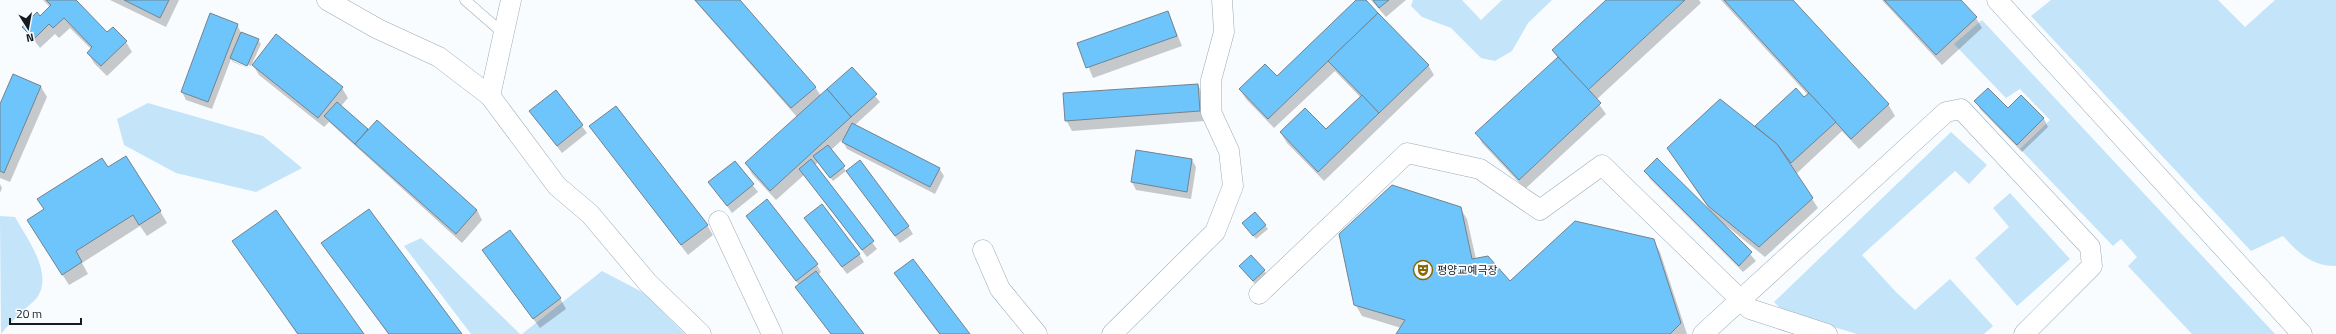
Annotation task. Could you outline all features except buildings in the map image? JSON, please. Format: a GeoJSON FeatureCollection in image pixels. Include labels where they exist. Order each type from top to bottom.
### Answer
{"type":"FeatureCollection","features":[{"type":"Feature","properties":{"kind":"street"},"geometry":{"type":"LineString","coordinates":[[327,0],[378,29],[439,57],[490,96],[558,186],[590,214],[648,283],[701,334]]}},
{"type":"Feature","properties":{"kind":"street"},"geometry":{"type":"LineString","coordinates":[[490,96],[512,0]]}},
{"type":"Feature","properties":{"kind":"street"},"geometry":{"type":"LineString","coordinates":[[1112,334],[1215,232],[1233,186],[1229,151],[1211,112],[1211,80],[1224,32],[1222,0]]}},
{"type":"Feature","properties":{"kind":"street"},"geometry":{"type":"LineString","coordinates":[[1997,0],[2302,334]]}},
{"type":"Feature","properties":{"kind":"street"},"geometry":{"type":"LineString","coordinates":[[1703,334],[1946,112],[1961,109],[2090,247],[2092,266],[2024,334]]}},
{"type":"Feature","properties":{"kind":"street"},"geometry":{"type":"LineString","coordinates":[[1259,294],[1407,153],[1480,169],[1540,210],[1602,165],[1750,309],[1827,334]]}},
{"type":"Feature","properties":{"kind":"street"},"geometry":{"type":"LineString","coordinates":[[719,221],[772,334]]}},
{"type":"Feature","properties":{"kind":"street"},"geometry":{"type":"LineString","coordinates":[[983,250],[1000,289],[1037,334]]}},
{"type":"Feature","properties":{"kind":"lane"},"geometry":{"type":"LineString","coordinates":[[465,0],[504,34]]}},
{"type":"Feature","properties":{"kind":"shaded area"},"geometry":{"type":"Polygon","coordinates":[[[1413,0],[1462,0],[1481,20],[1502,0],[1552,0],[1528,23],[1512,51],[1495,61],[1481,58],[1451,28],[1422,17],[1411,6],[1413,0]]]}},
{"type":"Feature","properties":{"kind":"shaded area"},"geometry":{"type":"Polygon","coordinates":[[[2051,0],[2218,0],[2245,27],[2275,0],[2336,0],[2336,266],[2319,264],[2312,261],[2300,253],[2283,236],[2251,251],[2031,16],[2051,0]]]}},
{"type":"Feature","properties":{"kind":"shaded area"},"geometry":{"type":"Polygon","coordinates":[[[1982,20],[2275,334],[2192,334],[2128,266],[2137,257],[2121,239],[2113,246],[2020,149],[2050,120],[2020,89],[2006,98],[1954,44],[1982,20]]]}},
{"type":"Feature","properties":{"kind":"shaded area"},"geometry":{"type":"Polygon","coordinates":[[[148,103],[263,136],[302,168],[256,192],[176,173],[124,145],[117,119],[148,103]]]}},
{"type":"Feature","properties":{"kind":"shaded area"},"geometry":{"type":"Polygon","coordinates":[[[1951,132],[1987,165],[1969,184],[1955,171],[1862,255],[1895,291],[1915,310],[1950,279],[1993,326],[1984,334],[1857,334],[1784,312],[1774,302],[1951,132]]]}},
{"type":"Feature","properties":{"kind":"shaded area"},"geometry":{"type":"Polygon","coordinates":[[[2010,193],[2070,259],[2017,306],[1975,258],[2009,227],[1993,208],[2010,193]]]}},
{"type":"Feature","properties":{"kind":"shaded area"},"geometry":{"type":"Polygon","coordinates":[[[0,216],[15,217],[38,258],[42,281],[40,291],[34,301],[1,334],[0,216]]]}},
{"type":"Feature","properties":{"kind":"shaded area"},"geometry":{"type":"Polygon","coordinates":[[[421,238],[520,334],[471,334],[404,246],[421,238]]]}},
{"type":"Feature","properties":{"kind":"shaded area"},"geometry":{"type":"Polygon","coordinates":[[[602,271],[644,293],[685,334],[522,334],[602,271]]]}},
{"type":"Feature","properties":{"kind":"place","name":"평양교예극장"},"geometry":{"type":"Point","coordinates":[1423,270]}}]}
